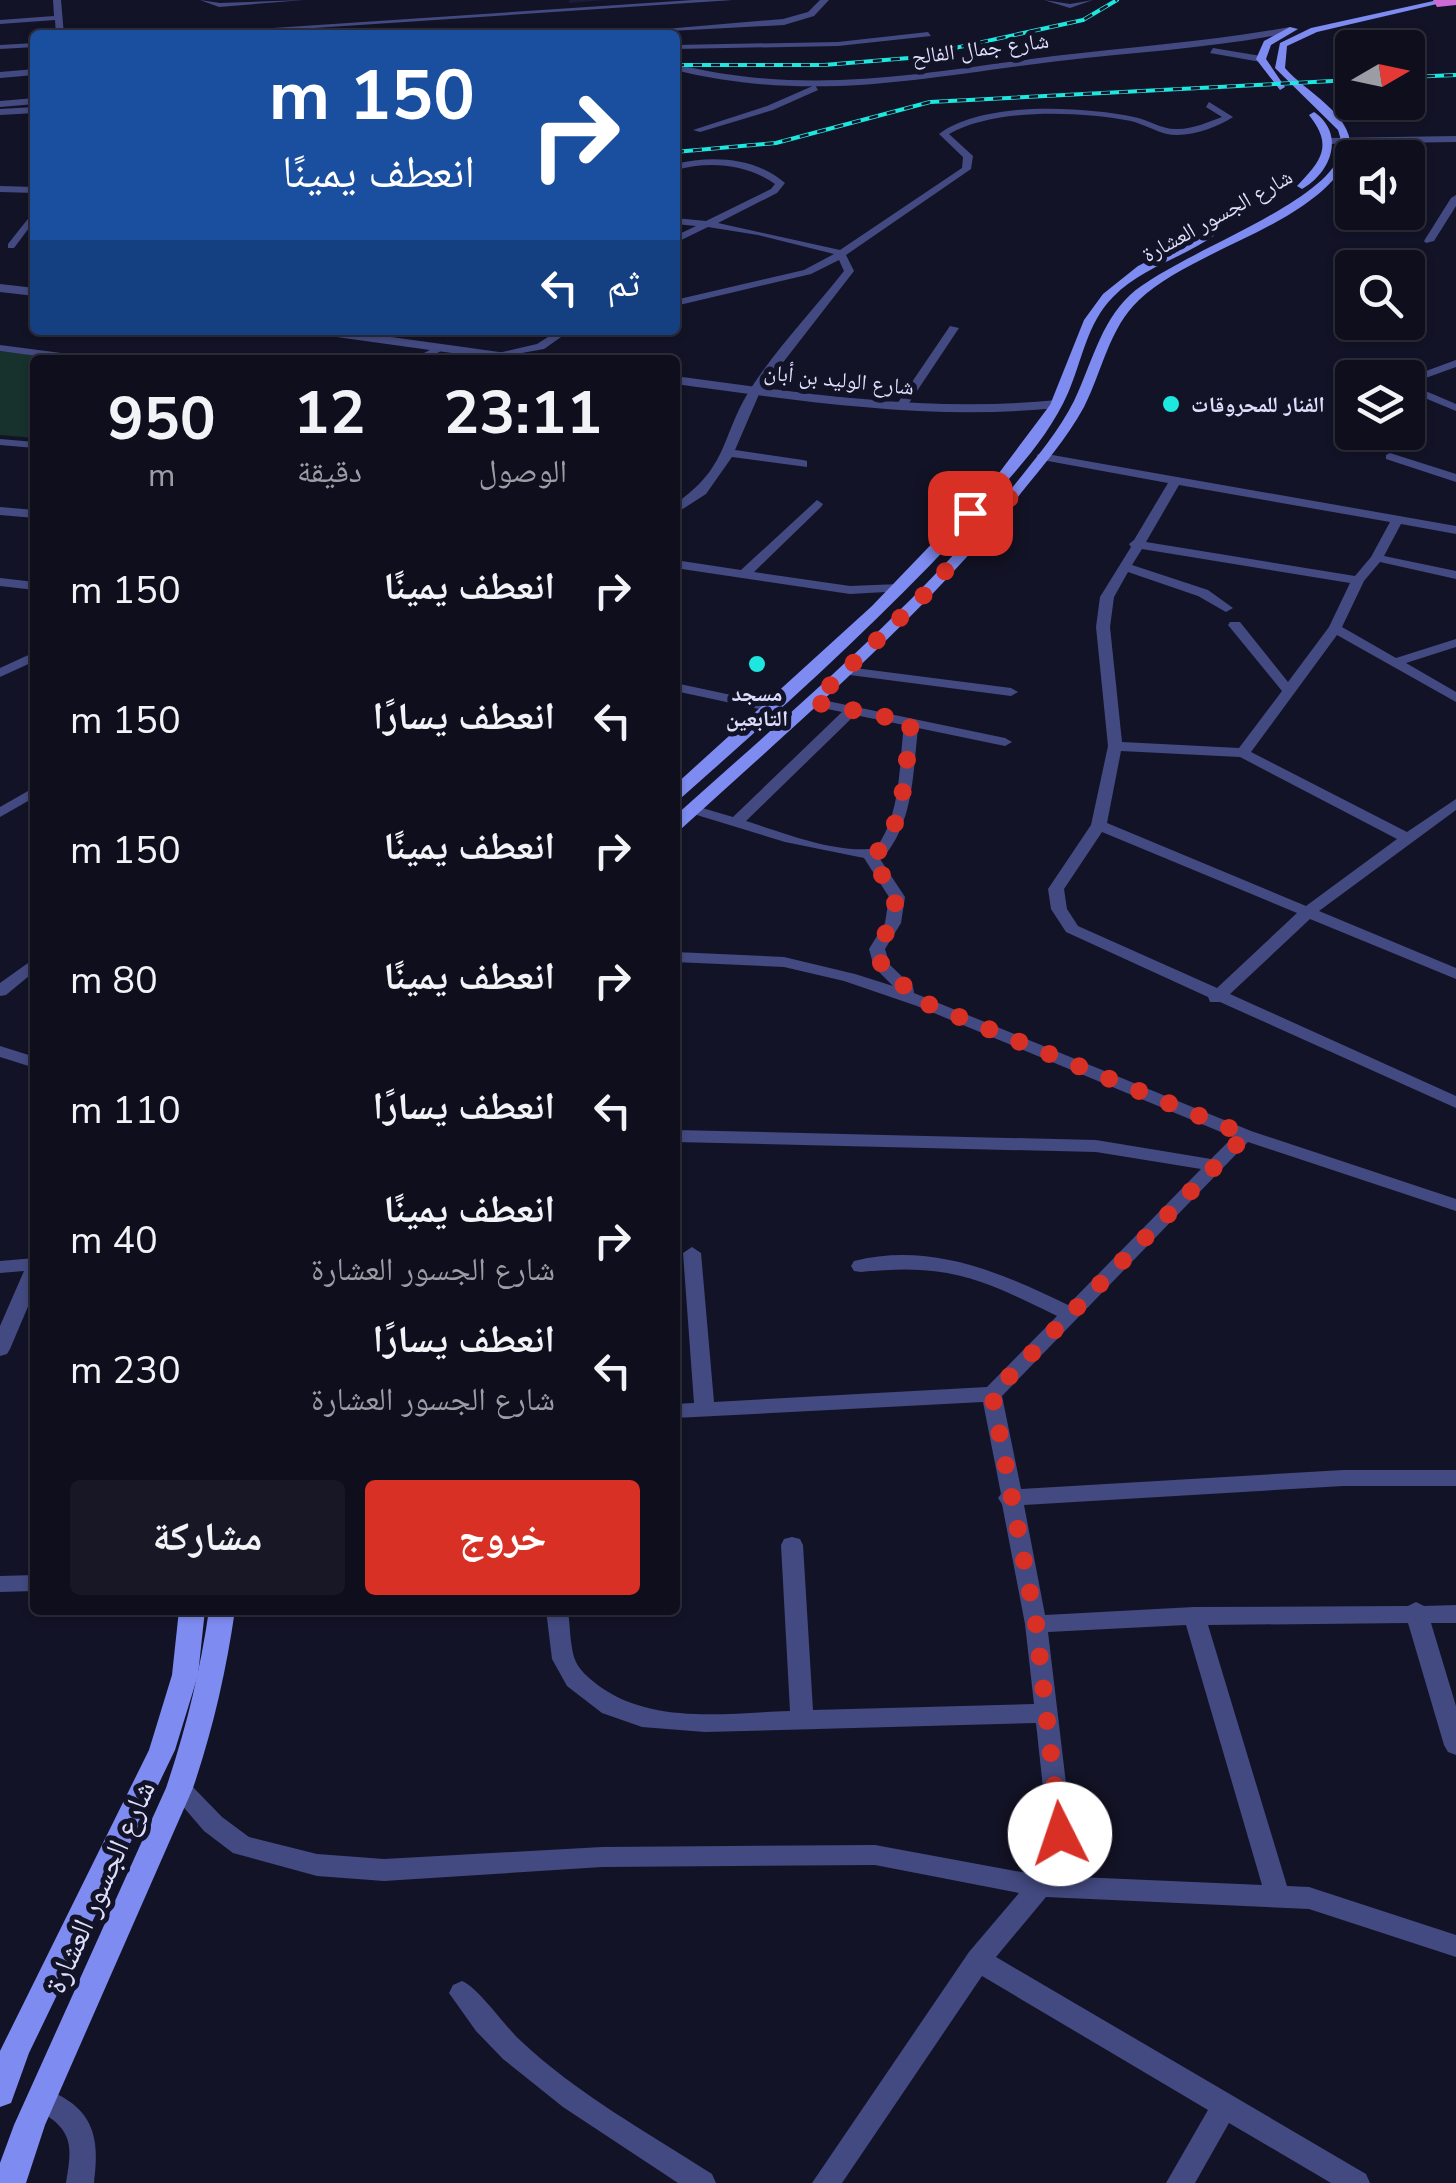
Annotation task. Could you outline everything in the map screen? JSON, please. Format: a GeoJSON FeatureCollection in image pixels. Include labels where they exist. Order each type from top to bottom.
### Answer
{"type":"FeatureCollection","features":[{"type":"Feature","properties":{"kind":"main road"},"geometry":{"type":"LineString","coordinates":[[1329,144],[1324,124],[1272,78],[1261,59],[1268,43],[1290,30],[1421,0]]}},
{"type":"Feature","properties":{"kind":"main road"},"geometry":{"type":"LineString","coordinates":[[1343,140],[1280,68],[1283,45],[1314,30],[1448,1]]}},
{"type":"Feature","properties":{"kind":"main road","name":"شارع الجسور العشارة"},"geometry":{"type":"LineString","coordinates":[[680,790],[774,708],[899,588],[993,488],[1057,404],[1092,318],[1108,295],[1150,265],[1291,195],[1319,169],[1329,144]]}},
{"type":"Feature","properties":{"kind":"main road","name":"شارع الجسور العشارة"},"geometry":{"type":"LineString","coordinates":[[680,820],[847,672],[927,592],[1015,492],[1075,411],[1116,323],[1136,296],[1167,272],[1313,192],[1335,160]]}},
{"type":"Feature","properties":{"kind":"main road"},"geometry":{"type":"LineString","coordinates":[[993,488],[1015,492]]}},
{"type":"Feature","properties":{"kind":"main road","name":"شارع الجسور العشارة"},"geometry":{"type":"LineString","coordinates":[[0,2093],[7,2061],[162,1750],[185,1674],[191,1615]]}},
{"type":"Feature","properties":{"kind":"main road","name":"شارع الجسور العشارة"},"geometry":{"type":"LineString","coordinates":[[8,2174],[180,1789],[214,1681],[221,1615]]}},
{"type":"Feature","properties":{"kind":"street"},"geometry":{"type":"LineString","coordinates":[[56,0],[59,30]]}},
{"type":"Feature","properties":{"kind":"street"},"geometry":{"type":"LineString","coordinates":[[204,0],[219,6],[300,0]]}},
{"type":"Feature","properties":{"kind":"street"},"geometry":{"type":"LineString","coordinates":[[333,30],[729,0]]}},
{"type":"Feature","properties":{"kind":"street"},"geometry":{"type":"LineString","coordinates":[[680,30],[784,22],[810,14],[825,0]]}},
{"type":"Feature","properties":{"kind":"street"},"geometry":{"type":"LineString","coordinates":[[1048,0],[1070,6],[1089,0]]}},
{"type":"Feature","properties":{"kind":"street"},"geometry":{"type":"LineString","coordinates":[[501,4],[508,14]]}},
{"type":"Feature","properties":{"kind":"street"},"geometry":{"type":"LineString","coordinates":[[0,22],[58,18]]}},
{"type":"Feature","properties":{"kind":"street","name":"شارع جمال الفالح"},"geometry":{"type":"LineString","coordinates":[[680,70],[745,83],[816,86],[1218,42],[1290,30]]}},
{"type":"Feature","properties":{"kind":"street"},"geometry":{"type":"LineString","coordinates":[[680,46],[849,44],[928,34]]}},
{"type":"Feature","properties":{"kind":"street"},"geometry":{"type":"LineString","coordinates":[[0,47],[30,45]]}},
{"type":"Feature","properties":{"kind":"street","name":"شارع جمال الفالح"},"geometry":{"type":"LineString","coordinates":[[680,70],[742,85],[814,88],[1174,51],[1226,52],[1261,59]]}},
{"type":"Feature","properties":{"kind":"street"},"geometry":{"type":"LineString","coordinates":[[0,75],[30,72]]}},
{"type":"Feature","properties":{"kind":"street"},"geometry":{"type":"LineString","coordinates":[[696,130],[770,108],[814,88]]}},
{"type":"Feature","properties":{"kind":"street"},"geometry":{"type":"LineString","coordinates":[[0,104],[30,101]]}},
{"type":"Feature","properties":{"kind":"street"},"geometry":{"type":"LineString","coordinates":[[680,302],[807,272],[840,253],[966,169],[968,156],[945,138],[945,130],[996,118],[1071,113],[1142,121],[1177,132],[1229,117],[1209,105]]}},
{"type":"Feature","properties":{"kind":"street"},"geometry":{"type":"LineString","coordinates":[[0,112],[30,110]]}},
{"type":"Feature","properties":{"kind":"street"},"geometry":{"type":"LineString","coordinates":[[1425,142],[1456,140]]}},
{"type":"Feature","properties":{"kind":"street"},"geometry":{"type":"LineString","coordinates":[[1329,144],[1335,144]]}},
{"type":"Feature","properties":{"kind":"street"},"geometry":{"type":"LineString","coordinates":[[680,167],[732,164],[760,170],[780,182],[774,190],[680,237]]}},
{"type":"Feature","properties":{"kind":"street"},"geometry":{"type":"LineString","coordinates":[[0,189],[30,190]]}},
{"type":"Feature","properties":{"kind":"street"},"geometry":{"type":"LineString","coordinates":[[1429,241],[1456,198]]}},
{"type":"Feature","properties":{"kind":"street"},"geometry":{"type":"LineString","coordinates":[[11,246],[30,220]]}},
{"type":"Feature","properties":{"kind":"street"},"geometry":{"type":"LineString","coordinates":[[680,221],[755,229],[840,253],[850,270],[756,390],[730,454],[702,491],[680,506]]}},
{"type":"Feature","properties":{"kind":"street"},"geometry":{"type":"LineString","coordinates":[[0,288],[30,291]]}},
{"type":"Feature","properties":{"kind":"street"},"geometry":{"type":"LineString","coordinates":[[901,407],[954,328]]}},
{"type":"Feature","properties":{"kind":"street"},"geometry":{"type":"LineString","coordinates":[[353,335],[496,355],[540,346],[558,335]]}},
{"type":"Feature","properties":{"kind":"street"},"geometry":{"type":"LineString","coordinates":[[540,346],[544,355]]}},
{"type":"Feature","properties":{"kind":"street"},"geometry":{"type":"LineString","coordinates":[[427,355],[444,347]]}},
{"type":"Feature","properties":{"kind":"street"},"geometry":{"type":"LineString","coordinates":[[0,348],[54,355]]}},
{"type":"Feature","properties":{"kind":"street"},"geometry":{"type":"LineString","coordinates":[[1425,376],[1455,364]]}},
{"type":"Feature","properties":{"kind":"street","name":"شارع الوليد بن أبان"},"geometry":{"type":"LineString","coordinates":[[680,381],[901,407],[999,410],[1057,404]]}},
{"type":"Feature","properties":{"kind":"street"},"geometry":{"type":"LineString","coordinates":[[1425,392],[1456,408]]}},
{"type":"Feature","properties":{"kind":"street","name":"شارع الوليد بن أبان"},"geometry":{"type":"LineString","coordinates":[[999,410],[1030,416],[1044,424]]}},
{"type":"Feature","properties":{"kind":"street"},"geometry":{"type":"LineString","coordinates":[[0,454],[6,443]]}},
{"type":"Feature","properties":{"kind":"street"},"geometry":{"type":"LineString","coordinates":[[730,454],[803,464]]}},
{"type":"Feature","properties":{"kind":"street"},"geometry":{"type":"LineString","coordinates":[[1040,457],[1456,530]]}},
{"type":"Feature","properties":{"kind":"street"},"geometry":{"type":"LineString","coordinates":[[1390,457],[1456,478]]}},
{"type":"Feature","properties":{"kind":"street"},"geometry":{"type":"LineString","coordinates":[[1175,482],[1107,597],[1103,627],[1115,746],[1099,824],[1056,889],[1059,909],[1072,929],[1216,998],[1456,1103]]}},
{"type":"Feature","properties":{"kind":"street"},"geometry":{"type":"LineString","coordinates":[[744,574],[817,504]]}},
{"type":"Feature","properties":{"kind":"street"},"geometry":{"type":"LineString","coordinates":[[0,511],[30,514]]}},
{"type":"Feature","properties":{"kind":"street"},"geometry":{"type":"LineString","coordinates":[[1243,752],[1335,628],[1358,580],[1377,558],[1396,522]]}},
{"type":"Feature","properties":{"kind":"street"},"geometry":{"type":"LineString","coordinates":[[1135,544],[1358,580]]}},
{"type":"Feature","properties":{"kind":"street"},"geometry":{"type":"LineString","coordinates":[[1377,558],[1456,574]]}},
{"type":"Feature","properties":{"kind":"street"},"geometry":{"type":"LineString","coordinates":[[680,565],[850,590],[899,588]]}},
{"type":"Feature","properties":{"kind":"street"},"geometry":{"type":"LineString","coordinates":[[1124,566],[1203,593],[1226,608]]}},
{"type":"Feature","properties":{"kind":"street"},"geometry":{"type":"LineString","coordinates":[[0,582],[30,585]]}},
{"type":"Feature","properties":{"kind":"street"},"geometry":{"type":"LineString","coordinates":[[1235,624],[1288,690]]}},
{"type":"Feature","properties":{"kind":"street"},"geometry":{"type":"LineString","coordinates":[[1335,628],[1456,698]]}},
{"type":"Feature","properties":{"kind":"street"},"geometry":{"type":"LineString","coordinates":[[1396,662],[1456,643]]}},
{"type":"Feature","properties":{"kind":"street"},"geometry":{"type":"LineString","coordinates":[[0,673],[30,658]]}},
{"type":"Feature","properties":{"kind":"street"},"geometry":{"type":"LineString","coordinates":[[847,672],[1010,692]]}},
{"type":"Feature","properties":{"kind":"street"},"geometry":{"type":"LineString","coordinates":[[680,688],[774,708]]}},
{"type":"Feature","properties":{"kind":"street"},"geometry":{"type":"LineString","coordinates":[[813,702],[1005,742]]}},
{"type":"Feature","properties":{"kind":"street"},"geometry":{"type":"LineString","coordinates":[[736,822],[852,710]]}},
{"type":"Feature","properties":{"kind":"street"},"geometry":{"type":"LineString","coordinates":[[692,809],[870,856],[883,849],[900,810],[911,722]]}},
{"type":"Feature","properties":{"kind":"street"},"geometry":{"type":"LineString","coordinates":[[1115,746],[1243,752],[1408,838]]}},
{"type":"Feature","properties":{"kind":"street"},"geometry":{"type":"LineString","coordinates":[[0,813],[30,794]]}},
{"type":"Feature","properties":{"kind":"street"},"geometry":{"type":"LineString","coordinates":[[1216,998],[1308,912],[1456,803]]}},
{"type":"Feature","properties":{"kind":"street"},"geometry":{"type":"LineString","coordinates":[[1099,824],[1456,974]]}},
{"type":"Feature","properties":{"kind":"street"},"geometry":{"type":"LineString","coordinates":[[870,856],[896,897],[892,923],[877,948],[882,967],[923,1002]]}},
{"type":"Feature","properties":{"kind":"street"},"geometry":{"type":"LineString","coordinates":[[680,958],[784,962],[832,971],[923,1002],[1246,1135],[1456,1206]]}},
{"type":"Feature","properties":{"kind":"street"},"geometry":{"type":"LineString","coordinates":[[0,991],[30,967]]}},
{"type":"Feature","properties":{"kind":"street"},"geometry":{"type":"LineString","coordinates":[[0,1051],[30,1060]]}},
{"type":"Feature","properties":{"kind":"street"},"geometry":{"type":"LineString","coordinates":[[680,1411],[992,1394],[1246,1135]]}},
{"type":"Feature","properties":{"kind":"street"},"geometry":{"type":"LineString","coordinates":[[680,1136],[1096,1146],[1215,1166]]}},
{"type":"Feature","properties":{"kind":"street"},"geometry":{"type":"LineString","coordinates":[[692,1253],[705,1410]]}},
{"type":"Feature","properties":{"kind":"street"},"geometry":{"type":"LineString","coordinates":[[861,1266],[954,1262],[1070,1314]]}},
{"type":"Feature","properties":{"kind":"street"},"geometry":{"type":"LineString","coordinates":[[0,1268],[30,1266]]}},
{"type":"Feature","properties":{"kind":"street"},"geometry":{"type":"LineString","coordinates":[[0,1349],[30,1278]]}},
{"type":"Feature","properties":{"kind":"street"},"geometry":{"type":"LineString","coordinates":[[826,2183],[978,1960],[1040,1886],[1060,1834],[1036,1624],[992,1394]]}},
{"type":"Feature","properties":{"kind":"street"},"geometry":{"type":"LineString","coordinates":[[1009,1498],[1342,1478],[1456,1478]]}},
{"type":"Feature","properties":{"kind":"street"},"geometry":{"type":"LineString","coordinates":[[792,1545],[802,1718]]}},
{"type":"Feature","properties":{"kind":"street"},"geometry":{"type":"LineString","coordinates":[[0,1584],[30,1584]]}},
{"type":"Feature","properties":{"kind":"street"},"geometry":{"type":"LineString","coordinates":[[1036,1624],[1194,1616],[1416,1611],[1456,1614]]}},
{"type":"Feature","properties":{"kind":"street"},"geometry":{"type":"LineString","coordinates":[[1416,1611],[1456,1745]]}},
{"type":"Feature","properties":{"kind":"street"},"geometry":{"type":"LineString","coordinates":[[558,1615],[563,1659],[576,1680],[610,1706],[668,1722],[1046,1712]]}},
{"type":"Feature","properties":{"kind":"street"},"geometry":{"type":"LineString","coordinates":[[1194,1616],[1277,1895]]}},
{"type":"Feature","properties":{"kind":"street"},"geometry":{"type":"LineString","coordinates":[[180,1789],[213,1824],[242,1846],[318,1865],[384,1870],[602,1857],[875,1855],[1040,1886],[1277,1895],[1319,1901],[1456,1946]]}},
{"type":"Feature","properties":{"kind":"street"},"geometry":{"type":"LineString","coordinates":[[978,1960],[1356,2183]]}},
{"type":"Feature","properties":{"kind":"street"},"geometry":{"type":"LineString","coordinates":[[462,1993],[485,2028],[519,2058],[702,2183]]}},
{"type":"Feature","properties":{"kind":"street"},"geometry":{"type":"LineString","coordinates":[[41,2100],[64,2110],[77,2123],[85,2147],[80,2183]]}},
{"type":"Feature","properties":{"kind":"street"},"geometry":{"type":"LineString","coordinates":[[1180,2183],[1224,2106]]}},
{"type":"Feature","properties":{"kind":"green space"},"geometry":{"type":"Polygon","coordinates":[[[0,351],[34,355],[30,355],[30,438],[0,435],[0,351]]]}},
{"type":"Feature","properties":{"kind":"railway"},"geometry":{"type":"LineString","coordinates":[[680,65],[824,65],[909,58],[1083,20],[1117,0]]}},
{"type":"Feature","properties":{"kind":"railway"},"geometry":{"type":"LineString","coordinates":[[1425,76],[1456,75]]}},
{"type":"Feature","properties":{"kind":"railway"},"geometry":{"type":"LineString","coordinates":[[680,152],[776,143],[930,102],[1335,81]]}},
{"type":"Feature","properties":{"kind":"place","name":"الفنار للمحروقات"},"geometry":{"type":"Point","coordinates":[1171,404]}},
{"type":"Feature","properties":{"kind":"place","name":"مسجد التابعين"},"geometry":{"type":"Point","coordinates":[757,664]}},
{"type":"Feature","properties":{"kind":"route"},"geometry":{"type":"LineString","coordinates":[[970,513],[993,488],[1015,492],[927,592],[813,702],[911,722],[900,810],[883,849],[870,856],[891,887],[898,909],[877,948],[882,967],[897,984],[923,1002],[1246,1135],[992,1394],[1036,1624],[1060,1834]]}}]}
